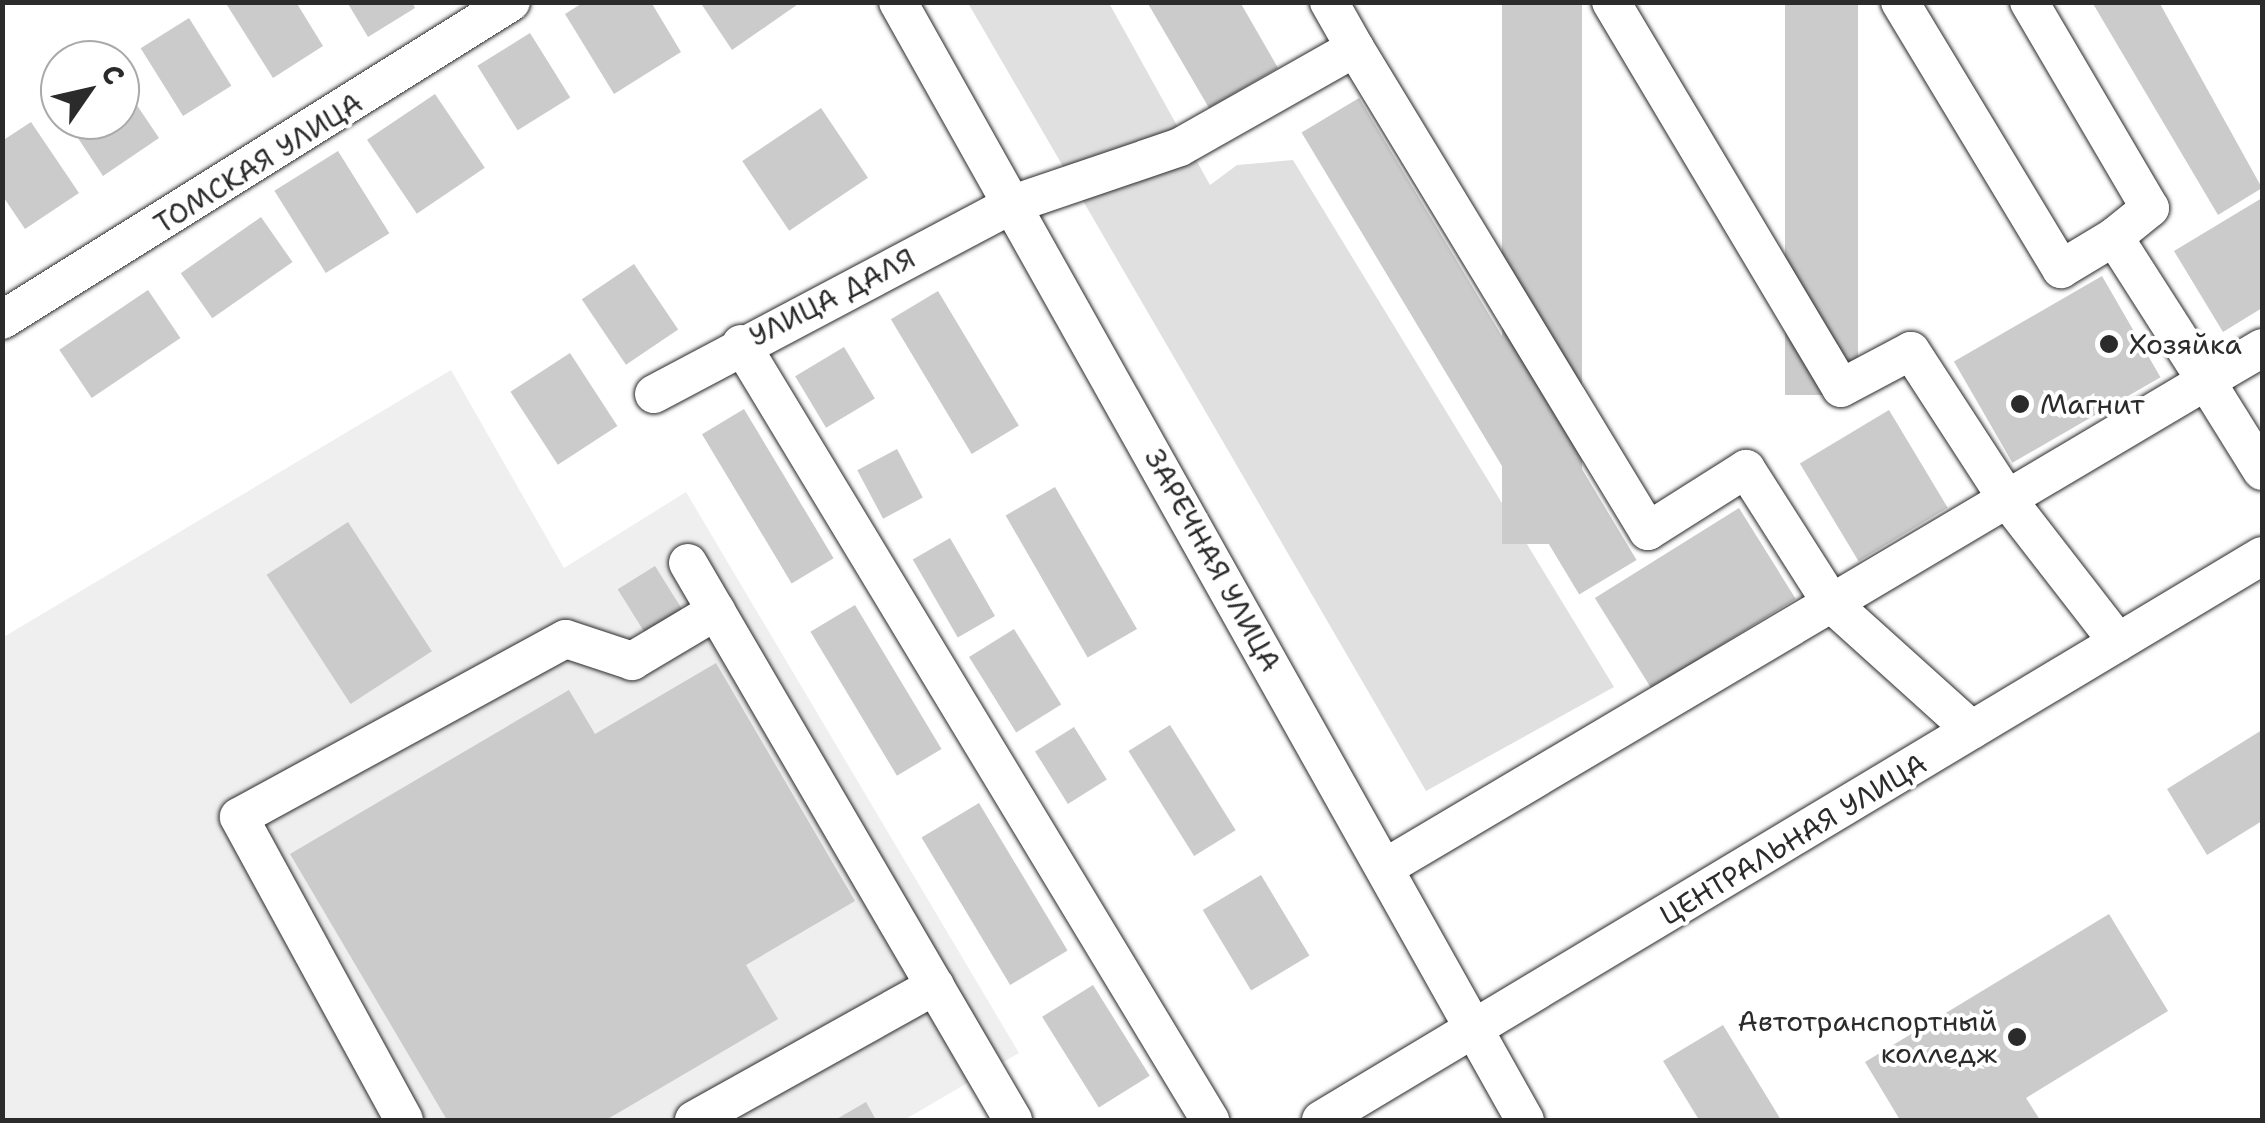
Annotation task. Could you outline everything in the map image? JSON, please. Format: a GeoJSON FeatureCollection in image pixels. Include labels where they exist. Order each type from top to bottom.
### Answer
{"type":"FeatureCollection","features":[{"type":"Feature","properties":{"kind":"street","name":"ТОМСКАЯ УЛИЦА"},"geometry":{"type":"LineString","coordinates":[[2,320],[511,2]]}},
{"type":"Feature","properties":{"kind":"street","name":"ЗАРЕЧНАЯ УЛИЦА"},"geometry":{"type":"LineString","coordinates":[[898,2],[1525,1120]]}},
{"type":"Feature","properties":{"kind":"street"},"geometry":{"type":"LineString","coordinates":[[1328,2],[1648,532],[1746,468],[1832,604],[1972,730]]}},
{"type":"Feature","properties":{"kind":"street"},"geometry":{"type":"LineString","coordinates":[[1611,2],[1841,388],[1911,350],[2007,499],[2118,642]]}},
{"type":"Feature","properties":{"kind":"street"},"geometry":{"type":"LineString","coordinates":[[1900,2],[2061,268],[2114,236],[2150,208],[2030,2]]}},
{"type":"Feature","properties":{"kind":"street","name":"УЛИЦА ДАЛЯ"},"geometry":{"type":"LineString","coordinates":[[654,394],[741,344],[1013,204],[1180,147],[1356,48]]}},
{"type":"Feature","properties":{"kind":"street"},"geometry":{"type":"LineString","coordinates":[[2114,236],[2262,471]]}},
{"type":"Feature","properties":{"kind":"street"},"geometry":{"type":"LineString","coordinates":[[741,344],[1210,1120]]}},
{"type":"Feature","properties":{"kind":"street"},"geometry":{"type":"LineString","coordinates":[[1386,867],[2262,348]]}},
{"type":"Feature","properties":{"kind":"street","name":"ЦЕНТРАЛЬНАЯ УЛИЦА"},"geometry":{"type":"LineString","coordinates":[[1322,1120],[1476,1032],[2262,556]]}},
{"type":"Feature","properties":{"kind":"street"},"geometry":{"type":"LineString","coordinates":[[688,563],[1013,1120]]}},
{"type":"Feature","properties":{"kind":"street"},"geometry":{"type":"LineString","coordinates":[[404,1120],[239,817],[566,639],[632,661],[716,611]]}},
{"type":"Feature","properties":{"kind":"street"},"geometry":{"type":"LineString","coordinates":[[694,1120],[935,986]]}},
{"type":"Feature","properties":{"kind":"shaded area"},"geometry":{"type":"Polygon","coordinates":[[[968,3],[1109,3],[1210,185],[1237,165],[1293,160],[1614,687],[1426,791],[968,3]]]}},
{"type":"Feature","properties":{"kind":"shaded area"},"geometry":{"type":"Polygon","coordinates":[[[451,370],[564,568],[686,492],[1019,1053],[904,1120],[3,1120],[2,638],[451,370]]]}},
{"type":"Feature","properties":{"kind":"building"},"geometry":{"type":"Polygon","coordinates":[[[225,2],[296,2],[323,46],[273,78],[225,2]]]}},
{"type":"Feature","properties":{"kind":"building"},"geometry":{"type":"Polygon","coordinates":[[[347,2],[412,2],[415,8],[368,37],[347,2]]]}},
{"type":"Feature","properties":{"kind":"building"},"geometry":{"type":"Polygon","coordinates":[[[584,2],[651,2],[681,52],[614,94],[565,14],[584,2]]]}},
{"type":"Feature","properties":{"kind":"building"},"geometry":{"type":"Polygon","coordinates":[[[700,2],[801,2],[732,50],[700,2]]]}},
{"type":"Feature","properties":{"kind":"building"},"geometry":{"type":"Polygon","coordinates":[[[1147,2],[1240,2],[1278,68],[1209,108],[1147,2]]]}},
{"type":"Feature","properties":{"kind":"building"},"geometry":{"type":"Polygon","coordinates":[[[1502,2],[1582,2],[1582,544],[1502,544],[1502,2]]]}},
{"type":"Feature","properties":{"kind":"building"},"geometry":{"type":"Polygon","coordinates":[[[1785,2],[1858,2],[1858,395],[1785,395],[1785,2]]]}},
{"type":"Feature","properties":{"kind":"building"},"geometry":{"type":"Polygon","coordinates":[[[2092,2],[2159,2],[2262,188],[2218,215],[2092,2]]]}},
{"type":"Feature","properties":{"kind":"building"},"geometry":{"type":"Polygon","coordinates":[[[189,18],[231,86],[183,116],[141,48],[189,18]]]}},
{"type":"Feature","properties":{"kind":"building"},"geometry":{"type":"Polygon","coordinates":[[[530,33],[570,97],[518,130],[477,66],[530,33]]]}},
{"type":"Feature","properties":{"kind":"building"},"geometry":{"type":"Polygon","coordinates":[[[435,94],[485,168],[417,214],[367,140],[435,94]]]}},
{"type":"Feature","properties":{"kind":"building"},"geometry":{"type":"Polygon","coordinates":[[[1359,98],[1637,560],[1579,595],[1302,133],[1359,98]]]}},
{"type":"Feature","properties":{"kind":"building"},"geometry":{"type":"Polygon","coordinates":[[[821,108],[868,178],[789,231],[742,161],[821,108]]]}},
{"type":"Feature","properties":{"kind":"building"},"geometry":{"type":"Polygon","coordinates":[[[140,110],[159,138],[103,176],[79,140],[140,140],[140,110]]]}},
{"type":"Feature","properties":{"kind":"building"},"geometry":{"type":"Polygon","coordinates":[[[31,122],[79,193],[25,229],[2,195],[2,141],[31,122]]]}},
{"type":"Feature","properties":{"kind":"building"},"geometry":{"type":"Polygon","coordinates":[[[338,151],[389,233],[326,273],[274,191],[338,151]]]}},
{"type":"Feature","properties":{"kind":"building"},"geometry":{"type":"Polygon","coordinates":[[[2262,198],[2262,308],[2223,332],[2174,251],[2262,198]]]}},
{"type":"Feature","properties":{"kind":"building"},"geometry":{"type":"Polygon","coordinates":[[[261,217],[293,262],[212,318],[181,273],[261,217]]]}},
{"type":"Feature","properties":{"kind":"building"},"geometry":{"type":"Polygon","coordinates":[[[634,264],[678,329],[626,365],[582,299],[634,264]]]}},
{"type":"Feature","properties":{"kind":"building"},"geometry":{"type":"Polygon","coordinates":[[[2102,276],[2160,377],[2012,463],[1954,362],[2102,276]]]}},
{"type":"Feature","properties":{"kind":"building"},"geometry":{"type":"Polygon","coordinates":[[[148,290],[180,338],[92,398],[59,350],[148,290]]]}},
{"type":"Feature","properties":{"kind":"building"},"geometry":{"type":"Polygon","coordinates":[[[938,291],[1019,426],[972,454],[891,319],[938,291]]]}},
{"type":"Feature","properties":{"kind":"building"},"geometry":{"type":"Polygon","coordinates":[[[844,347],[875,398],[826,428],[795,376],[844,347]]]}},
{"type":"Feature","properties":{"kind":"building"},"geometry":{"type":"Polygon","coordinates":[[[570,353],[617,426],[558,465],[510,392],[570,353]]]}},
{"type":"Feature","properties":{"kind":"building"},"geometry":{"type":"Polygon","coordinates":[[[744,409],[834,558],[792,583],[702,434],[744,409]]]}},
{"type":"Feature","properties":{"kind":"building"},"geometry":{"type":"Polygon","coordinates":[[[1889,410],[1948,508],[1859,561],[1800,464],[1889,410]]]}},
{"type":"Feature","properties":{"kind":"building"},"geometry":{"type":"Polygon","coordinates":[[[897,449],[923,498],[883,519],[857,470],[897,449]]]}},
{"type":"Feature","properties":{"kind":"building"},"geometry":{"type":"Polygon","coordinates":[[[1055,487],[1137,629],[1088,658],[1006,516],[1055,487]]]}},
{"type":"Feature","properties":{"kind":"building"},"geometry":{"type":"Polygon","coordinates":[[[1739,508],[1796,599],[1652,689],[1595,598],[1739,508]]]}},
{"type":"Feature","properties":{"kind":"building"},"geometry":{"type":"Polygon","coordinates":[[[348,522],[432,651],[351,704],[267,575],[348,522]]]}},
{"type":"Feature","properties":{"kind":"building"},"geometry":{"type":"Polygon","coordinates":[[[950,538],[995,616],[958,637],[913,560],[950,538]]]}},
{"type":"Feature","properties":{"kind":"building"},"geometry":{"type":"Polygon","coordinates":[[[655,566],[683,610],[645,633],[618,589],[655,566]]]}},
{"type":"Feature","properties":{"kind":"building"},"geometry":{"type":"Polygon","coordinates":[[[855,605],[942,749],[897,776],[810,632],[855,605]]]}},
{"type":"Feature","properties":{"kind":"building"},"geometry":{"type":"Polygon","coordinates":[[[1014,629],[1061,704],[1016,733],[969,657],[1014,629]]]}},
{"type":"Feature","properties":{"kind":"building"},"geometry":{"type":"Polygon","coordinates":[[[716,663],[855,901],[746,965],[778,1019],[606,1120],[447,1120],[290,854],[569,690],[595,734],[716,663]]]}},
{"type":"Feature","properties":{"kind":"building"},"geometry":{"type":"Polygon","coordinates":[[[1170,725],[1236,830],[1194,856],[1128,751],[1170,725]]]}},
{"type":"Feature","properties":{"kind":"building"},"geometry":{"type":"Polygon","coordinates":[[[1074,727],[1107,780],[1068,804],[1035,751],[1074,727]]]}},
{"type":"Feature","properties":{"kind":"building"},"geometry":{"type":"Polygon","coordinates":[[[2262,730],[2262,821],[2207,855],[2167,789],[2262,730]]]}},
{"type":"Feature","properties":{"kind":"building"},"geometry":{"type":"Polygon","coordinates":[[[979,803],[1068,950],[1010,985],[922,838],[979,803]]]}},
{"type":"Feature","properties":{"kind":"building"},"geometry":{"type":"Polygon","coordinates":[[[1261,875],[1309,956],[1251,991],[1203,910],[1261,875]]]}},
{"type":"Feature","properties":{"kind":"building","name":"Автотранспортный колледж"},"geometry":{"type":"Polygon","coordinates":[[[2109,914],[2168,1011],[2026,1098],[2040,1120],[1900,1120],[1865,1062],[2109,914]]]}},
{"type":"Feature","properties":{"kind":"building"},"geometry":{"type":"Polygon","coordinates":[[[1093,985],[1150,1076],[1099,1108],[1042,1017],[1093,985]]]}},
{"type":"Feature","properties":{"kind":"building","name":"Автотранспортный колледж"},"geometry":{"type":"Polygon","coordinates":[[[1723,1025],[1781,1120],[1699,1120],[1663,1061],[1723,1025]]]}},
{"type":"Feature","properties":{"kind":"building"},"geometry":{"type":"Polygon","coordinates":[[[866,1102],[876,1120],[835,1120],[866,1102]]]}},
{"type":"Feature","properties":{"kind":"place","name":"Хозяйка"},"geometry":{"type":"Point","coordinates":[2109,344]}},
{"type":"Feature","properties":{"kind":"place","name":"Магнит"},"geometry":{"type":"Point","coordinates":[2020,404]}},
{"type":"Feature","properties":{"kind":"place","name":"Автотранспортный колледж"},"geometry":{"type":"Point","coordinates":[2017,1037]}}]}
